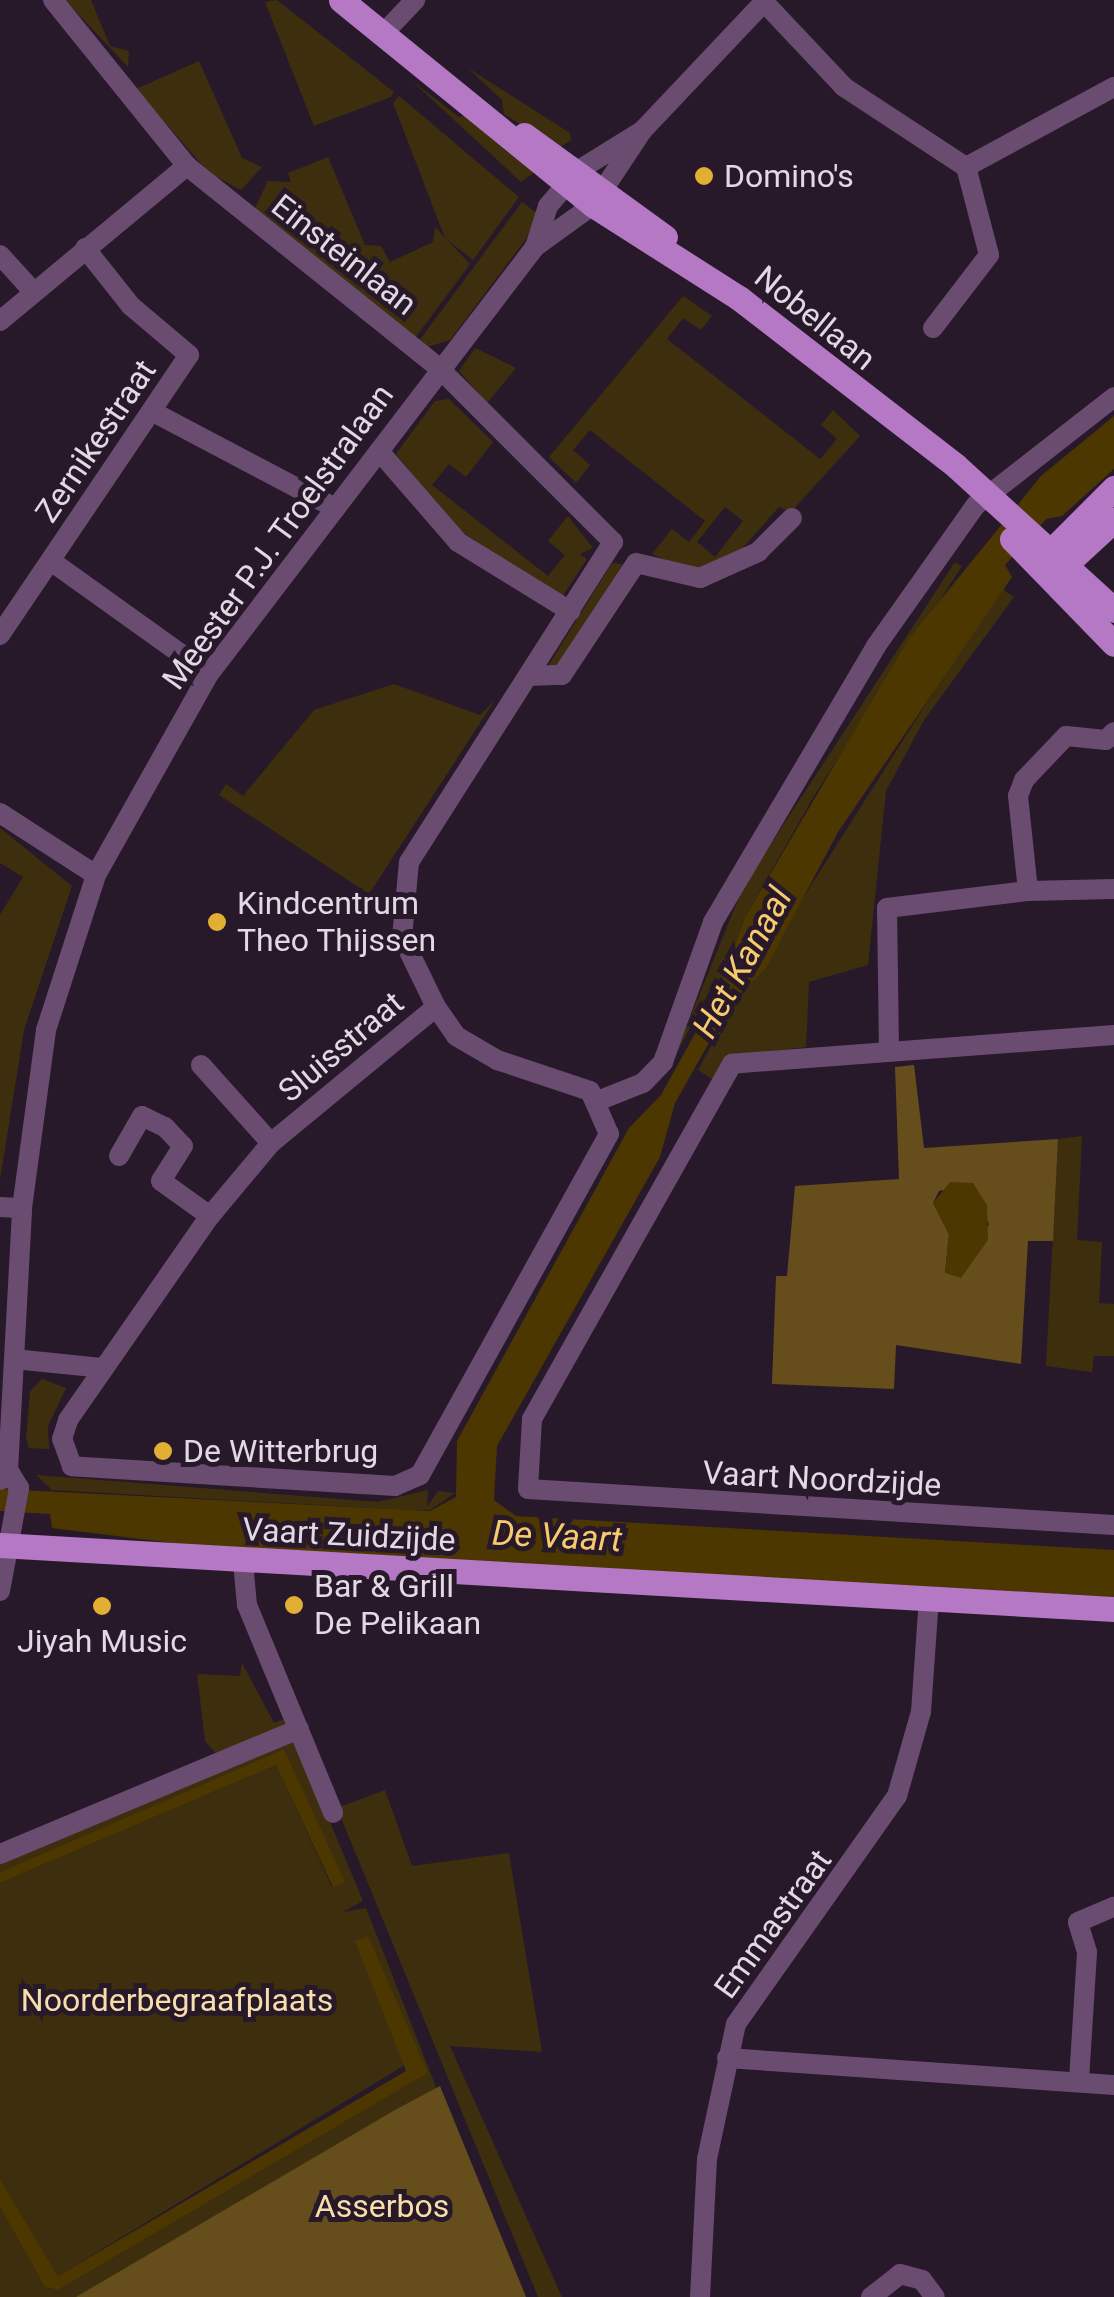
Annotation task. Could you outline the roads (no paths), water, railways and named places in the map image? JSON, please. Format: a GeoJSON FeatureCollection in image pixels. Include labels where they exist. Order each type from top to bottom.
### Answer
{"type":"FeatureCollection","features":[{"type":"Feature","properties":{"kind":"main road","name":"Nobellaan"},"geometry":{"type":"LineString","coordinates":[[341,0],[910,436],[1033,547]]}},
{"type":"Feature","properties":{"kind":"main road"},"geometry":{"type":"LineString","coordinates":[[1033,547],[1114,488]]}},
{"type":"Feature","properties":{"kind":"main road"},"geometry":{"type":"LineString","coordinates":[[1033,547],[1114,520]]}},
{"type":"Feature","properties":{"kind":"main road"},"geometry":{"type":"LineString","coordinates":[[1033,547],[1114,610]]}},
{"type":"Feature","properties":{"kind":"main road"},"geometry":{"type":"LineString","coordinates":[[1033,547],[1114,644]]}},
{"type":"Feature","properties":{"kind":"main road","name":"Vaart Zuidzijde"},"geometry":{"type":"LineString","coordinates":[[7,1545],[243,1562],[1114,1609]]}},
{"type":"Feature","properties":{"kind":"street","name":"Einsteinlaan"},"geometry":{"type":"LineString","coordinates":[[53,0],[187,166],[440,369],[636,562],[700,578],[758,552],[792,518]]}},
{"type":"Feature","properties":{"kind":"street"},"geometry":{"type":"LineString","coordinates":[[383,34],[415,0]]}},
{"type":"Feature","properties":{"kind":"street"},"geometry":{"type":"LineString","coordinates":[[765,1],[844,87],[966,167],[989,255],[932,328]]}},
{"type":"Feature","properties":{"kind":"street","name":"Meester P.J. Troelstralaan"},"geometry":{"type":"LineString","coordinates":[[535,247],[600,197],[642,131],[765,1]]}},
{"type":"Feature","properties":{"kind":"street"},"geometry":{"type":"LineString","coordinates":[[966,167],[1114,87]]}},
{"type":"Feature","properties":{"kind":"street","name":"Meester P.J. Troelstralaan"},"geometry":{"type":"LineString","coordinates":[[0,1592],[7,1545],[18,1513],[7,1477],[22,1208],[46,1030],[96,875],[209,674],[535,247],[573,177],[642,131]]}},
{"type":"Feature","properties":{"kind":"street"},"geometry":{"type":"LineString","coordinates":[[0,322],[30,288],[187,166]]}},
{"type":"Feature","properties":{"kind":"street","name":"Zernikestraat"},"geometry":{"type":"LineString","coordinates":[[0,635],[155,413],[189,356],[130,306],[84,248]]}},
{"type":"Feature","properties":{"kind":"street"},"geometry":{"type":"LineString","coordinates":[[0,255],[30,288]]}},
{"type":"Feature","properties":{"kind":"street"},"geometry":{"type":"LineString","coordinates":[[14,1358],[102,1368],[62,1432],[72,1466],[414,1482],[610,1134],[600,1100],[643,1083],[663,1062],[713,922],[876,646],[982,500],[1114,397]]}},
{"type":"Feature","properties":{"kind":"street"},"geometry":{"type":"LineString","coordinates":[[155,413],[335,508]]}},
{"type":"Feature","properties":{"kind":"street"},"geometry":{"type":"LineString","coordinates":[[379,451],[458,542],[570,611]]}},
{"type":"Feature","properties":{"kind":"street"},"geometry":{"type":"LineString","coordinates":[[436,1007],[402,937],[401,886],[613,542]]}},
{"type":"Feature","properties":{"kind":"street"},"geometry":{"type":"LineString","coordinates":[[51,560],[209,674]]}},
{"type":"Feature","properties":{"kind":"street"},"geometry":{"type":"LineString","coordinates":[[529,676],[562,675],[636,562]]}},
{"type":"Feature","properties":{"kind":"street"},"geometry":{"type":"LineString","coordinates":[[1028,891],[1018,796],[1024,780],[1066,736],[1106,740],[1114,732]]}},
{"type":"Feature","properties":{"kind":"street"},"geometry":{"type":"LineString","coordinates":[[0,813],[96,875]]}},
{"type":"Feature","properties":{"kind":"street"},"geometry":{"type":"LineString","coordinates":[[1114,889],[1028,891],[888,908],[889,1050],[1114,1034]]}},
{"type":"Feature","properties":{"kind":"street","name":"Sluisstraat"},"geometry":{"type":"LineString","coordinates":[[102,1368],[210,1216],[271,1142],[436,1007],[456,1036],[497,1060],[600,1100]]}},
{"type":"Feature","properties":{"kind":"street","name":"Vaart Noordzijde"},"geometry":{"type":"LineString","coordinates":[[889,1050],[739,1062],[721,1075],[532,1419],[528,1488],[1114,1525]]}},
{"type":"Feature","properties":{"kind":"street","name":"Sluisstraat"},"geometry":{"type":"LineString","coordinates":[[201,1065],[271,1142]]}},
{"type":"Feature","properties":{"kind":"street"},"geometry":{"type":"LineString","coordinates":[[119,1156],[142,1116],[166,1127],[183,1146],[161,1181],[210,1216]]}},
{"type":"Feature","properties":{"kind":"street"},"geometry":{"type":"LineString","coordinates":[[0,1206],[22,1208]]}},
{"type":"Feature","properties":{"kind":"street"},"geometry":{"type":"LineString","coordinates":[[243,1562],[248,1605],[333,1814]]}},
{"type":"Feature","properties":{"kind":"street","name":"Emmastraat"},"geometry":{"type":"LineString","coordinates":[[700,2297],[708,2159],[727,2058],[748,2001],[897,1796],[920,1712],[930,1598]]}},
{"type":"Feature","properties":{"kind":"street"},"geometry":{"type":"LineString","coordinates":[[0,1854],[299,1729]]}},
{"type":"Feature","properties":{"kind":"street"},"geometry":{"type":"LineString","coordinates":[[1079,2080],[1087,1952],[1078,1922],[1114,1907]]}},
{"type":"Feature","properties":{"kind":"street"},"geometry":{"type":"LineString","coordinates":[[727,2058],[1079,2080],[1114,2086]]}},
{"type":"Feature","properties":{"kind":"street"},"geometry":{"type":"LineString","coordinates":[[871,2297],[900,2274],[922,2280],[935,2297]]}},
{"type":"Feature","properties":{"kind":"water"},"geometry":{"type":"Polygon","coordinates":[[[1114,416],[1114,469],[1062,516],[1046,519],[1005,565],[1012,577],[838,832],[766,968],[732,1002],[675,1103],[660,1157],[497,1446],[494,1500],[516,1516],[1114,1550],[1114,1597],[237,1551],[52,1528],[50,1514],[0,1511],[0,1489],[430,1511],[456,1497],[457,1441],[629,1128],[661,1095],[717,994],[745,917],[908,640],[1041,476],[1114,416]]]}},
{"type":"Feature","properties":{"kind":"water"},"geometry":{"type":"Polygon","coordinates":[[[950,1182],[973,1183],[987,1205],[988,1240],[961,1278],[945,1273],[949,1234],[933,1203],[950,1182]]]}},
{"type":"Feature","properties":{"kind":"water"},"geometry":{"type":"Polygon","coordinates":[[[284,1749],[345,1882],[333,1887],[276,1765],[0,1883],[0,1872],[284,1749]]]}},
{"type":"Feature","properties":{"kind":"water"},"geometry":{"type":"Polygon","coordinates":[[[368,1936],[428,2073],[58,2290],[45,2287],[0,2207],[0,2179],[58,2276],[406,2071],[355,1941],[368,1936]]]}},
{"type":"Feature","properties":{"kind":"place","name":"Domino's"},"geometry":{"type":"Point","coordinates":[704,176]}},
{"type":"Feature","properties":{"kind":"place","name":"Kindcentrum Theo Thijssen"},"geometry":{"type":"Point","coordinates":[217,922]}},
{"type":"Feature","properties":{"kind":"place","name":"De Witterbrug"},"geometry":{"type":"Point","coordinates":[163,1451]}},
{"type":"Feature","properties":{"kind":"place","name":"Bar & Grill De Pelikaan"},"geometry":{"type":"Point","coordinates":[294,1605]}},
{"type":"Feature","properties":{"kind":"place","name":"Jiyah Music"},"geometry":{"type":"Point","coordinates":[102,1606]}},
{"type":"Feature","properties":{"kind":"water label","name":"Het Kanaal"},"geometry":{"type":"Point","coordinates":[743,963]}},
{"type":"Feature","properties":{"kind":"water label","name":"De Vaart"},"geometry":{"type":"Point","coordinates":[557,1537]}},
{"type":"Feature","properties":{"kind":"park label","name":"Noorderbegraafplaats"},"geometry":{"type":"Point","coordinates":[177,2000]}},
{"type":"Feature","properties":{"kind":"park label","name":"Asserbos"},"geometry":{"type":"Point","coordinates":[382,2206]}}]}
